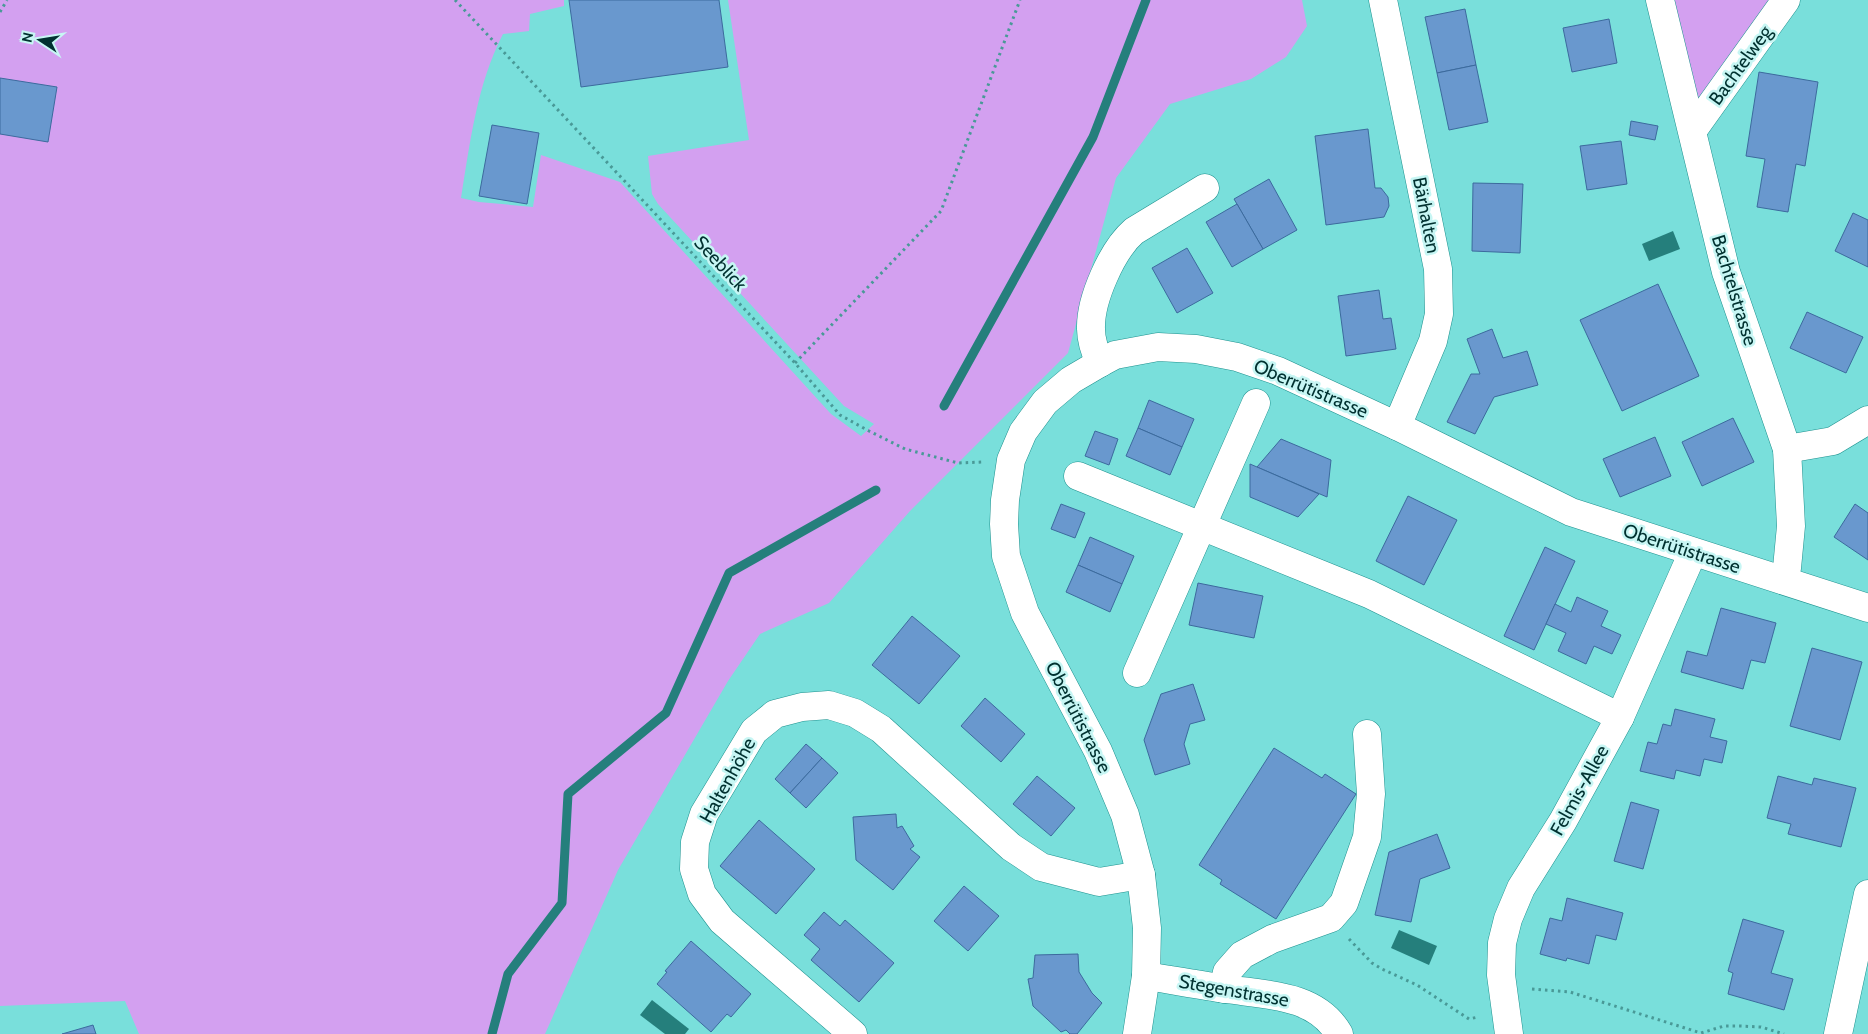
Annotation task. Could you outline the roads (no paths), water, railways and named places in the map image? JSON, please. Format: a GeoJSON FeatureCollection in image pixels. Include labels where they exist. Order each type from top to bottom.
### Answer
{"type":"FeatureCollection","features":[{"type":"Feature","properties":{"kind":"street","name":"Bärhalten"},"geometry":{"type":"LineString","coordinates":[[1383,0],[1438,269],[1439,314],[1431,349],[1397,426]]}},
{"type":"Feature","properties":{"kind":"street","name":"Bachtelstrasse"},"geometry":{"type":"LineString","coordinates":[[1660,0],[1726,272],[1788,449],[1791,526],[1787,568],[1783,580]]}},
{"type":"Feature","properties":{"kind":"street","name":"Bachtelweg"},"geometry":{"type":"LineString","coordinates":[[1693,130],[1786,0]]}},
{"type":"Feature","properties":{"kind":"street"},"geometry":{"type":"LineString","coordinates":[[1100,363],[1092,344],[1092,310],[1104,277],[1125,239],[1134,231],[1205,188]]}},
{"type":"Feature","properties":{"kind":"street","name":"Oberrütistrasse"},"geometry":{"type":"LineString","coordinates":[[1137,1034],[1146,976],[1147,928],[1141,875],[1125,814],[1098,751],[1025,613],[1006,556],[1004,524],[1005,500],[1012,460],[1023,432],[1045,402],[1071,380],[1100,363],[1115,355],[1158,347],[1196,349],[1237,357],[1278,371],[1397,426],[1571,512],[1868,608]]}},
{"type":"Feature","properties":{"kind":"street"},"geometry":{"type":"LineString","coordinates":[[1137,673],[1256,403]]}},
{"type":"Feature","properties":{"kind":"street"},"geometry":{"type":"LineString","coordinates":[[1788,449],[1833,440],[1868,420]]}},
{"type":"Feature","properties":{"kind":"street"},"geometry":{"type":"LineString","coordinates":[[1078,476],[1369,594],[1620,717]]}},
{"type":"Feature","properties":{"kind":"street","name":"Felmis-Allee"},"geometry":{"type":"LineString","coordinates":[[1510,1034],[1500,975],[1502,943],[1508,919],[1521,888],[1563,821],[1620,717],[1693,552]]}},
{"type":"Feature","properties":{"kind":"street","name":"Haltenhöhe"},"geometry":{"type":"LineString","coordinates":[[853,1034],[722,921],[702,894],[694,869],[695,842],[704,814],[754,731],[775,714],[802,707],[829,705],[855,712],[880,728],[1011,847],[1041,867],[1099,882],[1141,875]]}},
{"type":"Feature","properties":{"kind":"street"},"geometry":{"type":"LineString","coordinates":[[1224,989],[1227,972],[1242,955],[1272,939],[1330,918],[1344,903],[1367,837],[1372,794],[1367,734]]}},
{"type":"Feature","properties":{"kind":"street"},"geometry":{"type":"LineString","coordinates":[[1838,1034],[1868,894]]}},
{"type":"Feature","properties":{"kind":"street","name":"Stegenstrasse"},"geometry":{"type":"LineString","coordinates":[[1146,976],[1287,997],[1312,1007],[1324,1015],[1339,1034]]}},
{"type":"Feature","properties":{"kind":"water"},"geometry":{"type":"Polygon","coordinates":[[[1673,231],[1680,249],[1649,261],[1642,244],[1673,231]]]}},
{"type":"Feature","properties":{"kind":"water"},"geometry":{"type":"Polygon","coordinates":[[[1399,930],[1437,946],[1429,965],[1391,948],[1399,930]]]}},
{"type":"Feature","properties":{"kind":"water"},"geometry":{"type":"Polygon","coordinates":[[[652,1000],[689,1029],[685,1034],[665,1034],[640,1015],[652,1000]]]}},
{"type":"Feature","properties":{"kind":"waterway"},"geometry":{"type":"LineString","coordinates":[[944,406],[1093,137],[1146,0]]}},
{"type":"Feature","properties":{"kind":"waterway"},"geometry":{"type":"LineString","coordinates":[[492,1034],[508,974],[562,903],[568,794],[666,713],[729,573],[876,490]]}}]}
